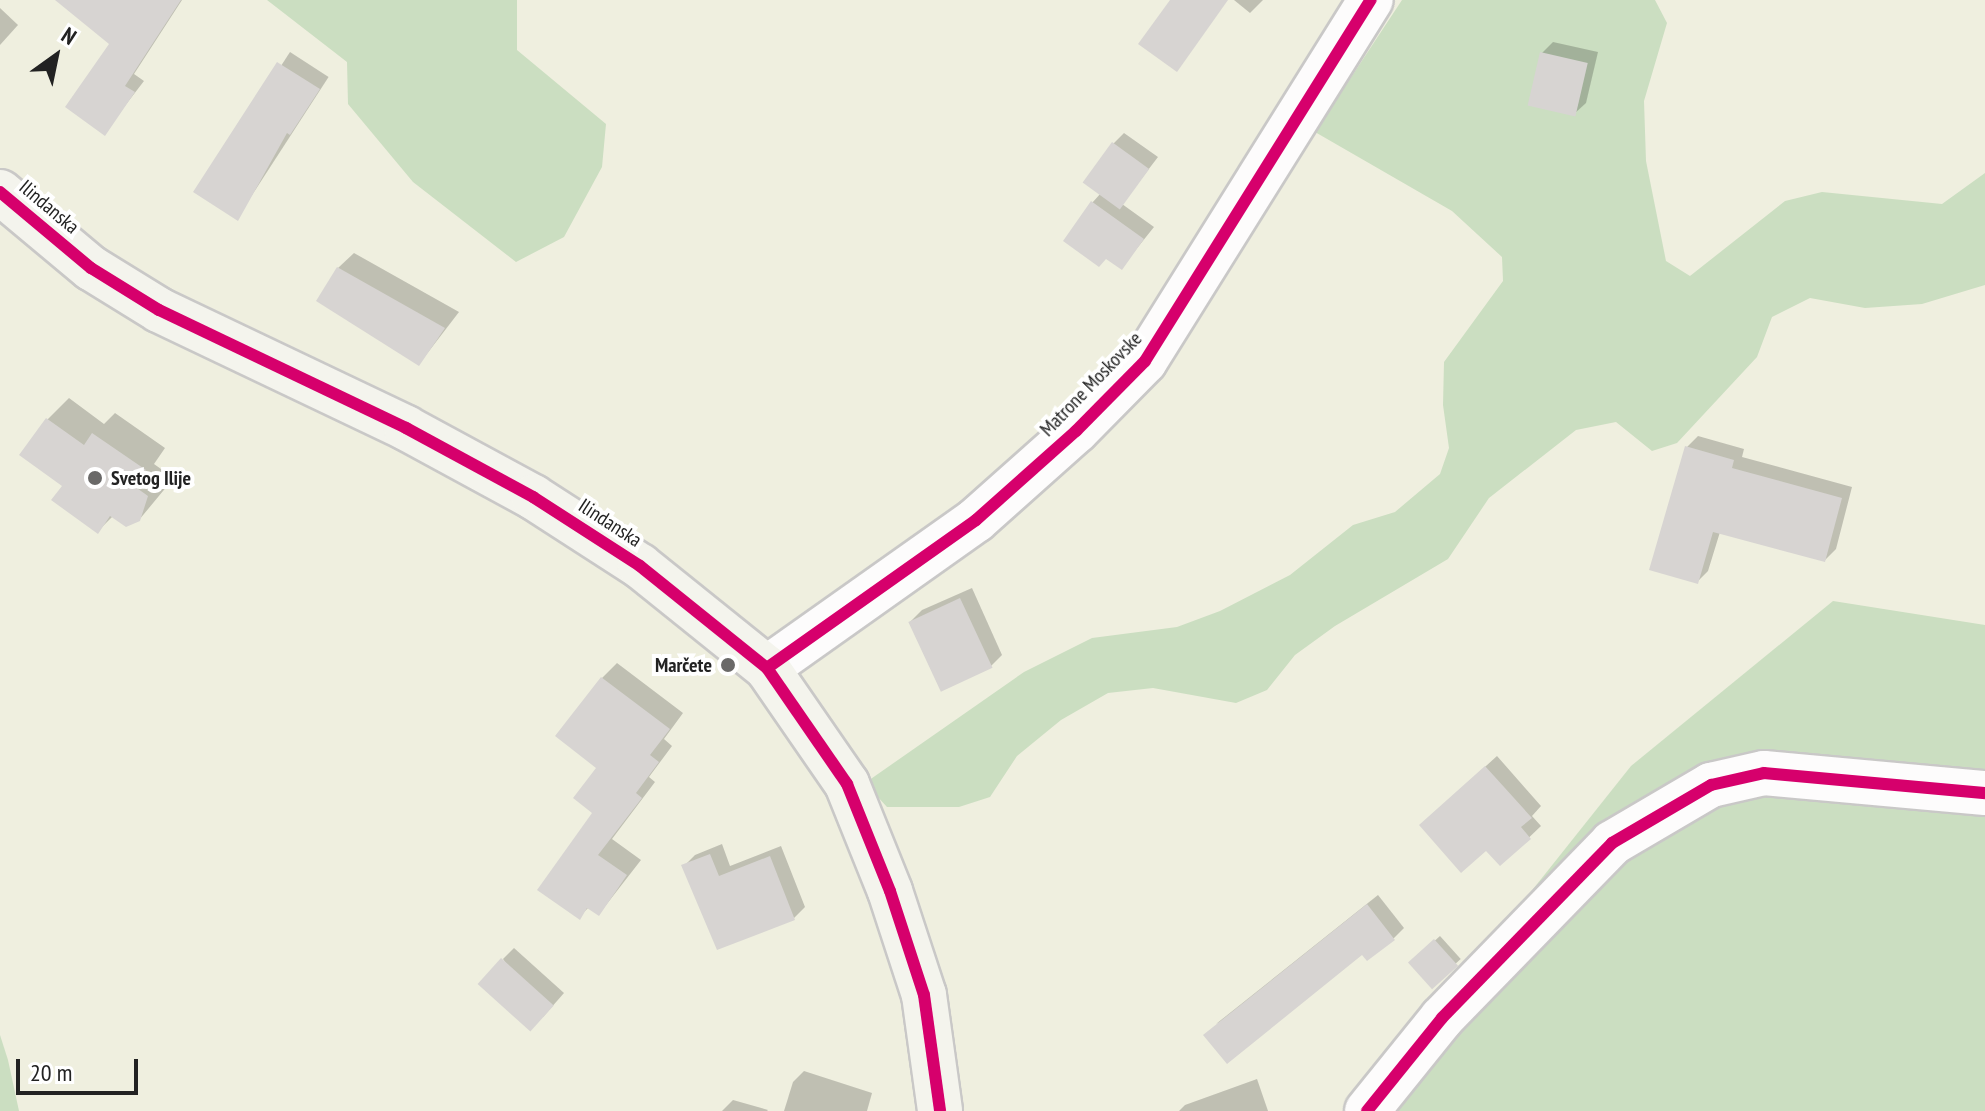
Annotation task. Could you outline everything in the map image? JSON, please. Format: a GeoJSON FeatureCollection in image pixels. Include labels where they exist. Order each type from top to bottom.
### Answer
{"type":"FeatureCollection","features":[{"type":"Feature","properties":{"kind":"street","name":"Matrone Moskovske"},"geometry":{"type":"LineString","coordinates":[[767,668],[976,520],[1076,431],[1145,361],[1371,0]]}},
{"type":"Feature","properties":{"kind":"street","name":"Ilindanska"},"geometry":{"type":"LineString","coordinates":[[0,192],[91,268],[159,310],[406,428],[533,497],[640,566],[767,668],[847,784],[890,891],[924,995],[940,1111]]}},
{"type":"Feature","properties":{"kind":"street"},"geometry":{"type":"LineString","coordinates":[[1367,1111],[1442,1018],[1612,843],[1711,785],[1764,773],[1985,793]]}},
{"type":"Feature","properties":{"kind":"green space"},"geometry":{"type":"Polygon","coordinates":[[[0,0],[1985,0],[1985,1111],[0,1111],[0,0]]]}},
{"type":"Feature","properties":{"kind":"green space"},"geometry":{"type":"Polygon","coordinates":[[[267,0],[517,0],[517,50],[606,124],[602,167],[564,237],[516,262],[413,182],[348,104],[347,62],[267,0]]]}},
{"type":"Feature","properties":{"kind":"green space"},"geometry":{"type":"Polygon","coordinates":[[[1402,0],[1655,0],[1667,23],[1644,101],[1646,161],[1666,261],[1690,276],[1785,201],[1822,192],[1942,204],[1985,173],[1985,285],[1922,304],[1865,308],[1810,298],[1772,317],[1757,357],[1677,443],[1652,451],[1616,422],[1576,430],[1489,498],[1448,559],[1335,626],[1295,655],[1267,690],[1236,703],[1153,688],[1108,693],[1061,720],[1017,756],[990,797],[959,807],[887,807],[865,783],[1024,672],[1092,638],[1177,627],[1220,611],[1290,575],[1353,525],[1395,512],[1440,474],[1449,448],[1443,405],[1444,362],[1503,281],[1502,257],[1452,211],[1315,132],[1402,0]]]}},
{"type":"Feature","properties":{"kind":"green space"},"geometry":{"type":"Polygon","coordinates":[[[1833,601],[1985,625],[1985,1111],[1388,1111],[1479,957],[1631,766],[1833,601]]]}},
{"type":"Feature","properties":{"kind":"green space"},"geometry":{"type":"Polygon","coordinates":[[[0,1035],[8,1060],[19,1111],[0,1111],[0,1035]]]}},
{"type":"Feature","properties":{"kind":"building"},"geometry":{"type":"Polygon","coordinates":[[[55,0],[181,0],[125,86],[135,92],[105,136],[65,107],[109,44],[55,0]]]}},
{"type":"Feature","properties":{"kind":"building"},"geometry":{"type":"Polygon","coordinates":[[[1170,0],[1228,0],[1177,72],[1138,44],[1170,0]]]}},
{"type":"Feature","properties":{"kind":"building"},"geometry":{"type":"Polygon","coordinates":[[[1540,52],[1588,63],[1575,117],[1528,106],[1540,52]]]}},
{"type":"Feature","properties":{"kind":"building"},"geometry":{"type":"Polygon","coordinates":[[[277,62],[320,89],[290,135],[287,133],[238,221],[193,192],[277,62]]]}},
{"type":"Feature","properties":{"kind":"building"},"geometry":{"type":"Polygon","coordinates":[[[1112,142],[1149,169],[1120,209],[1083,182],[1112,142]]]}},
{"type":"Feature","properties":{"kind":"building"},"geometry":{"type":"Polygon","coordinates":[[[1091,201],[1144,239],[1122,270],[1106,259],[1099,267],[1063,241],[1091,201]]]}},
{"type":"Feature","properties":{"kind":"building"},"geometry":{"type":"Polygon","coordinates":[[[337,267],[445,328],[419,366],[316,301],[337,267]]]}},
{"type":"Feature","properties":{"kind":"building","name":"Svetog Ilije"},"geometry":{"type":"Polygon","coordinates":[[[46,418],[84,445],[92,433],[146,470],[134,486],[148,496],[140,521],[126,527],[110,516],[98,534],[51,500],[62,486],[19,455],[46,418]]]}},
{"type":"Feature","properties":{"kind":"building"},"geometry":{"type":"Polygon","coordinates":[[[1685,446],[1734,460],[1732,468],[1842,498],[1825,562],[1713,532],[1698,584],[1649,570],[1685,446]]]}},
{"type":"Feature","properties":{"kind":"building"},"geometry":{"type":"Polygon","coordinates":[[[960,598],[993,668],[941,692],[908,622],[960,598]]]}},
{"type":"Feature","properties":{"kind":"building"},"geometry":{"type":"Polygon","coordinates":[[[601,677],[670,729],[650,755],[659,762],[636,793],[642,798],[598,855],[627,875],[599,916],[587,908],[580,920],[537,890],[592,813],[573,798],[596,768],[555,736],[601,677]]]}},
{"type":"Feature","properties":{"kind":"building"},"geometry":{"type":"Polygon","coordinates":[[[1485,766],[1532,818],[1521,827],[1531,839],[1500,866],[1486,851],[1461,873],[1419,825],[1485,766]]]}},
{"type":"Feature","properties":{"kind":"building"},"geometry":{"type":"Polygon","coordinates":[[[710,854],[719,876],[770,856],[795,920],[717,950],[681,865],[710,854]]]}},
{"type":"Feature","properties":{"kind":"building"},"geometry":{"type":"Polygon","coordinates":[[[1367,904],[1395,940],[1367,961],[1362,955],[1227,1064],[1203,1035],[1367,904]]]}},
{"type":"Feature","properties":{"kind":"building"},"geometry":{"type":"Polygon","coordinates":[[[1434,939],[1458,966],[1432,989],[1408,962],[1434,939]]]}},
{"type":"Feature","properties":{"kind":"building"},"geometry":{"type":"Polygon","coordinates":[[[501,958],[554,1006],[530,1032],[478,984],[501,958]]]}},
{"type":"Feature","properties":{"kind":"cycle path"},"geometry":{"type":"LineString","coordinates":[[767,668],[976,520],[1076,431],[1145,361],[1371,0]]}},
{"type":"Feature","properties":{"kind":"cycle path"},"geometry":{"type":"LineString","coordinates":[[0,192],[91,268],[159,310],[406,428],[533,497],[640,566],[767,668],[847,784],[890,891],[924,995],[940,1111]]}},
{"type":"Feature","properties":{"kind":"cycle path"},"geometry":{"type":"LineString","coordinates":[[1367,1111],[1442,1018],[1612,843],[1711,785],[1764,773],[1985,793]]}},
{"type":"Feature","properties":{"kind":"place","name":"Svetog Ilije"},"geometry":{"type":"Point","coordinates":[95,478]}},
{"type":"Feature","properties":{"kind":"place","name":"Marčete"},"geometry":{"type":"Point","coordinates":[728,665]}}]}
